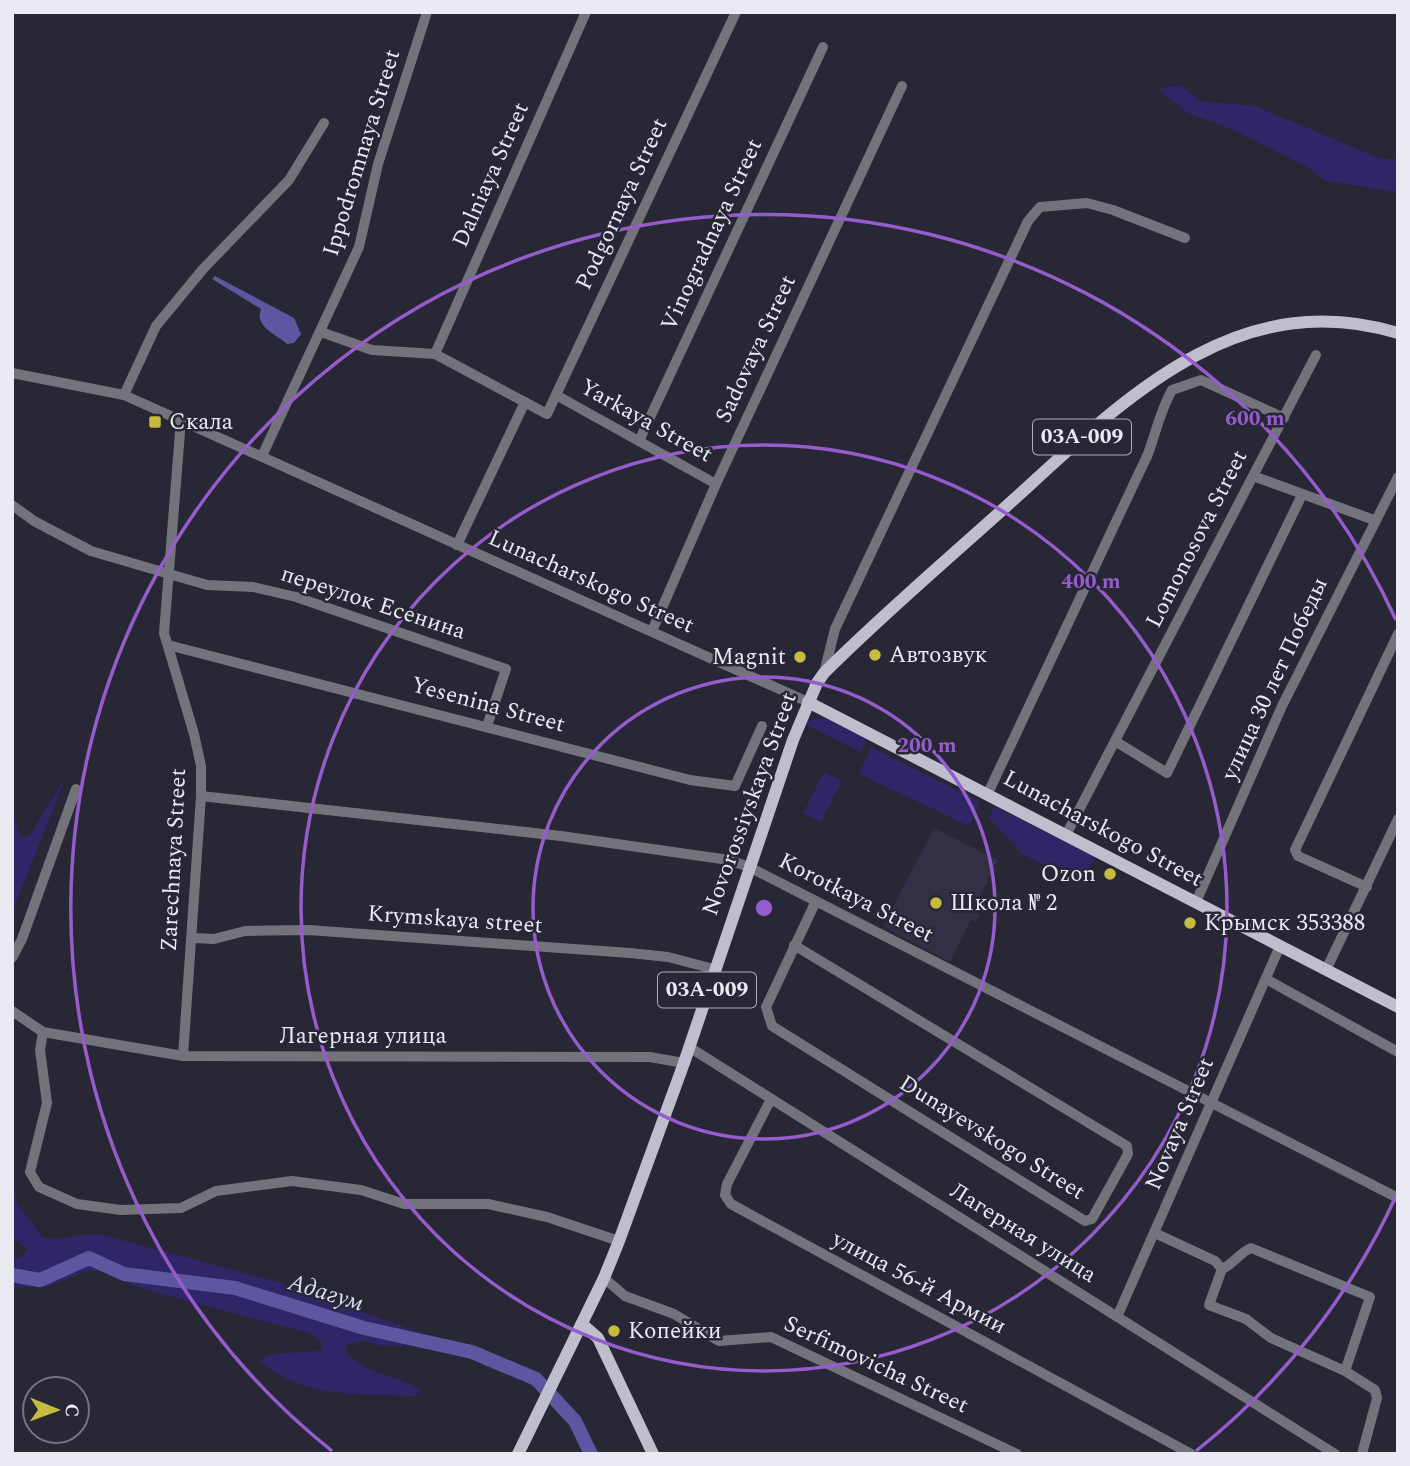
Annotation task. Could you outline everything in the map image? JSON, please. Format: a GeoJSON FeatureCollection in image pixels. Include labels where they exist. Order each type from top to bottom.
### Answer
{"type":"FeatureCollection","features":[{"type":"Feature","properties":{"kind":"main road","name":"03А-009"},"geometry":{"type":"LineString","coordinates":[[824,673],[1053,461],[1157,377],[1195,355],[1264,328],[1337,321],[1398,333]]}},
{"type":"Feature","properties":{"kind":"main road","name":"Novorossiyskaya Street"},"geometry":{"type":"LineString","coordinates":[[520,1449],[575,1339],[619,1241],[684,1062],[808,702],[824,673]]}},
{"type":"Feature","properties":{"kind":"main road","name":"Lunacharskogo Street"},"geometry":{"type":"LineString","coordinates":[[808,702],[1068,833],[1398,1007]]}},
{"type":"Feature","properties":{"kind":"main road"},"geometry":{"type":"LineString","coordinates":[[582,1324],[598,1338],[653,1454]]}},
{"type":"Feature","properties":{"kind":"street","name":"Ippodromnaya Street"},"geometry":{"type":"LineString","coordinates":[[262,456],[359,247],[378,164],[426,12]]}},
{"type":"Feature","properties":{"kind":"street","name":"Dalniaya Street"},"geometry":{"type":"LineString","coordinates":[[435,354],[586,12]]}},
{"type":"Feature","properties":{"kind":"street","name":"Podgornaya Street"},"geometry":{"type":"LineString","coordinates":[[547,414],[736,12]]}},
{"type":"Feature","properties":{"kind":"street","name":"Vinogradnaya Street"},"geometry":{"type":"LineString","coordinates":[[639,441],[823,47]]}},
{"type":"Feature","properties":{"kind":"street","name":"Sadovaya Street"},"geometry":{"type":"LineString","coordinates":[[652,631],[716,484],[902,86]]}},
{"type":"Feature","properties":{"kind":"street"},"geometry":{"type":"LineString","coordinates":[[124,395],[156,326],[203,269],[289,180],[324,123]]}},
{"type":"Feature","properties":{"kind":"street","name":"Novorossiyskaya Street"},"geometry":{"type":"LineString","coordinates":[[824,673],[835,629],[1028,221],[1040,207],[1087,203],[1185,238]]}},
{"type":"Feature","properties":{"kind":"street","name":"Yarkaya Street"},"geometry":{"type":"LineString","coordinates":[[321,332],[372,351],[435,354],[547,414]]}},
{"type":"Feature","properties":{"kind":"street","name":"Lomonosova Street"},"geometry":{"type":"LineString","coordinates":[[1068,833],[1316,355]]}},
{"type":"Feature","properties":{"kind":"street","name":"Lunacharskogo Street"},"geometry":{"type":"LineString","coordinates":[[12,373],[124,395],[808,702]]}},
{"type":"Feature","properties":{"kind":"street"},"geometry":{"type":"LineString","coordinates":[[988,793],[1148,454],[1160,411],[1172,390],[1201,380],[1284,418]]}},
{"type":"Feature","properties":{"kind":"street","name":"Yarkaya Street"},"geometry":{"type":"LineString","coordinates":[[556,395],[716,484]]}},
{"type":"Feature","properties":{"kind":"street"},"geometry":{"type":"LineString","coordinates":[[457,545],[525,402]]}},
{"type":"Feature","properties":{"kind":"street","name":"Zarechnaya Street"},"geometry":{"type":"LineString","coordinates":[[181,420],[164,632],[201,766],[183,1056]]}},
{"type":"Feature","properties":{"kind":"street"},"geometry":{"type":"LineString","coordinates":[[1253,476],[1374,520]]}},
{"type":"Feature","properties":{"kind":"street","name":"улица 30 лет Победы"},"geometry":{"type":"LineString","coordinates":[[1196,902],[1282,706],[1398,477]]}},
{"type":"Feature","properties":{"kind":"street"},"geometry":{"type":"LineString","coordinates":[[1115,741],[1167,773],[1301,495]]}},
{"type":"Feature","properties":{"kind":"street"},"geometry":{"type":"LineString","coordinates":[[12,505],[34,521],[90,551],[167,573]]}},
{"type":"Feature","properties":{"kind":"street","name":"переулок Есенина"},"geometry":{"type":"LineString","coordinates":[[167,573],[207,585],[253,587],[296,597],[506,669],[487,726]]}},
{"type":"Feature","properties":{"kind":"street"},"geometry":{"type":"LineString","coordinates":[[1367,887],[1298,856],[1295,850],[1398,634]]}},
{"type":"Feature","properties":{"kind":"street","name":"Yesenina Street"},"geometry":{"type":"LineString","coordinates":[[168,645],[690,780],[735,786],[762,726]]}},
{"type":"Feature","properties":{"kind":"street"},"geometry":{"type":"LineString","coordinates":[[12,958],[22,939],[76,789]]}},
{"type":"Feature","properties":{"kind":"street","name":"Korotkaya Street"},"geometry":{"type":"LineString","coordinates":[[201,796],[561,836],[729,860],[749,867],[1398,1198]]}},
{"type":"Feature","properties":{"kind":"street"},"geometry":{"type":"LineString","coordinates":[[1326,970],[1398,819]]}},
{"type":"Feature","properties":{"kind":"street"},"geometry":{"type":"LineString","coordinates":[[794,945],[816,901]]}},
{"type":"Feature","properties":{"kind":"street","name":"Krymskaya street"},"geometry":{"type":"LineString","coordinates":[[192,938],[214,939],[245,931],[308,930],[630,953],[668,957],[714,970]]}},
{"type":"Feature","properties":{"kind":"street","name":"Dunayevskogo Street"},"geometry":{"type":"LineString","coordinates":[[794,945],[1126,1146],[1128,1154],[1093,1219],[1085,1221],[772,1026],[766,1007],[794,945]]}},
{"type":"Feature","properties":{"kind":"street","name":"Novaya Street"},"geometry":{"type":"LineString","coordinates":[[1118,1317],[1157,1234],[1280,946]]}},
{"type":"Feature","properties":{"kind":"street"},"geometry":{"type":"LineString","coordinates":[[1266,979],[1398,1052]]}},
{"type":"Feature","properties":{"kind":"street"},"geometry":{"type":"LineString","coordinates":[[12,1011],[43,1032],[40,1050],[47,1103],[30,1171],[39,1187],[78,1204],[121,1210],[181,1208],[216,1191],[292,1181],[360,1190],[404,1204],[488,1205],[547,1217],[619,1241]]}},
{"type":"Feature","properties":{"kind":"street","name":"Лагерная улица"},"geometry":{"type":"LineString","coordinates":[[43,1032],[183,1056],[650,1057],[684,1062]]}},
{"type":"Feature","properties":{"kind":"street","name":"Лагерная улица"},"geometry":{"type":"LineString","coordinates":[[689,1047],[1335,1454]]}},
{"type":"Feature","properties":{"kind":"street","name":"улица 56-й Армии"},"geometry":{"type":"LineString","coordinates":[[771,1098],[727,1184],[725,1195],[731,1205],[1191,1454]]}},
{"type":"Feature","properties":{"kind":"street"},"geometry":{"type":"LineString","coordinates":[[1157,1234],[1215,1261],[1222,1269]]}},
{"type":"Feature","properties":{"kind":"street"},"geometry":{"type":"LineString","coordinates":[[1345,1371],[1370,1297],[1251,1248],[1244,1251],[1236,1263],[1222,1269],[1209,1305],[1246,1319],[1271,1338],[1345,1371],[1375,1390],[1377,1398],[1362,1454]]}},
{"type":"Feature","properties":{"kind":"street","name":"Serfimovicha Street"},"geometry":{"type":"LineString","coordinates":[[604,1278],[625,1296],[674,1314],[719,1341],[771,1337],[1017,1454]]}},
{"type":"Feature","properties":{"kind":"shaded area"},"geometry":{"type":"Polygon","coordinates":[[[1180,85],[1200,101],[1255,106],[1381,159],[1398,159],[1398,192],[1326,181],[1306,166],[1236,131],[1188,113],[1158,89],[1180,85]]]}},
{"type":"Feature","properties":{"kind":"shaded area"},"geometry":{"type":"Polygon","coordinates":[[[215,276],[294,318],[301,334],[294,343],[287,344],[263,325],[261,309],[212,279],[215,276]]]}},
{"type":"Feature","properties":{"kind":"shaded area"},"geometry":{"type":"Polygon","coordinates":[[[812,718],[826,719],[867,739],[861,752],[805,724],[812,718]]]}},
{"type":"Feature","properties":{"kind":"shaded area"},"geometry":{"type":"Polygon","coordinates":[[[871,747],[980,802],[969,826],[859,774],[871,747]]]}},
{"type":"Feature","properties":{"kind":"shaded area"},"geometry":{"type":"Polygon","coordinates":[[[824,772],[842,781],[821,822],[803,813],[824,772]]]}},
{"type":"Feature","properties":{"kind":"shaded area"},"geometry":{"type":"Polygon","coordinates":[[[66,776],[12,913],[12,810],[21,837],[29,837],[66,776]]]}},
{"type":"Feature","properties":{"kind":"shaded area"},"geometry":{"type":"Polygon","coordinates":[[[994,806],[1095,857],[1082,883],[1022,854],[989,818],[994,806]]]}},
{"type":"Feature","properties":{"kind":"shaded area","name":"Школа № 2"},"geometry":{"type":"Polygon","coordinates":[[[934,828],[998,860],[973,910],[980,914],[976,922],[971,920],[950,962],[883,926],[934,828]]]}},
{"type":"Feature","properties":{"kind":"shaded area"},"geometry":{"type":"Polygon","coordinates":[[[12,1180],[18,1204],[42,1237],[99,1234],[282,1283],[451,1344],[384,1346],[363,1341],[348,1344],[345,1351],[361,1365],[420,1389],[416,1396],[334,1392],[295,1382],[260,1361],[281,1353],[323,1349],[321,1342],[309,1333],[143,1289],[101,1271],[86,1271],[50,1286],[12,1288],[12,1258],[20,1258],[27,1250],[12,1236],[12,1180]]]}},
{"type":"Feature","properties":{"kind":"waterway","name":"Адагум"},"geometry":{"type":"LineString","coordinates":[[12,1275],[40,1280],[89,1258],[124,1274],[235,1288],[364,1328],[472,1352],[536,1379],[575,1421],[591,1454]]}},
{"type":"Feature","properties":{"kind":"place","name":"Скала"},"geometry":{"type":"Point","coordinates":[155,422]}},
{"type":"Feature","properties":{"kind":"place","name":"Автозвук"},"geometry":{"type":"Point","coordinates":[875,655]}},
{"type":"Feature","properties":{"kind":"place","name":"Magnit"},"geometry":{"type":"Point","coordinates":[800,657]}},
{"type":"Feature","properties":{"kind":"place","name":"Ozon"},"geometry":{"type":"Point","coordinates":[1110,874]}},
{"type":"Feature","properties":{"kind":"place","name":"Школа № 2"},"geometry":{"type":"Point","coordinates":[936,903]}},
{"type":"Feature","properties":{"kind":"place","name":"Крымск 353388"},"geometry":{"type":"Point","coordinates":[1190,923]}},
{"type":"Feature","properties":{"kind":"place","name":"Копейки"},"geometry":{"type":"Point","coordinates":[614,1331]}}]}
